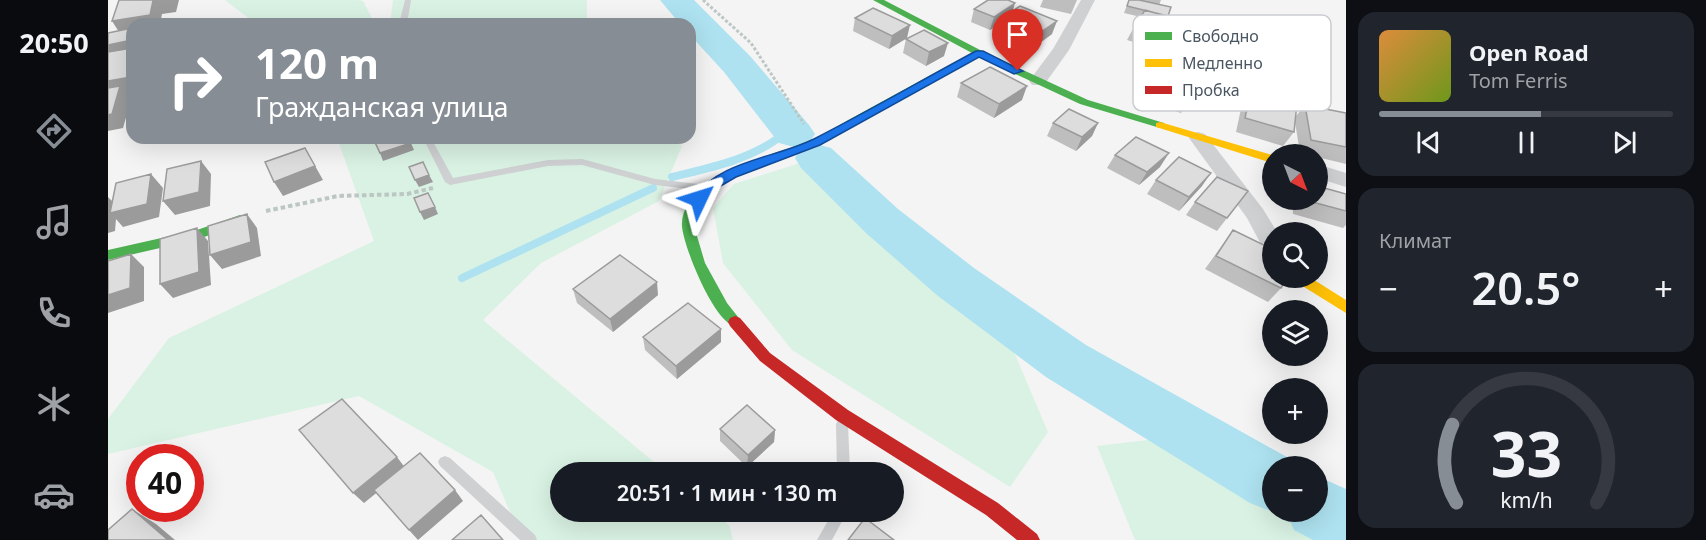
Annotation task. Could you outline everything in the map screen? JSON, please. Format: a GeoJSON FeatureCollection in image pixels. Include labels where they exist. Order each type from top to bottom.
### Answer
{"type":"FeatureCollection","features":[{"type":"Feature","properties":{"kind":"street"},"geometry":{"type":"LineString","coordinates":[[877,0],[979,53],[1084,102],[1262,156]]}},
{"type":"Feature","properties":{"kind":"street"},"geometry":{"type":"LineString","coordinates":[[1038,81],[1061,50],[1088,0]]}},
{"type":"Feature","properties":{"kind":"street"},"geometry":{"type":"LineString","coordinates":[[979,53],[816,142],[732,174],[708,188],[690,210],[688,226],[698,263],[722,308],[765,357],[842,415],[992,509],[1031,540]]}},
{"type":"Feature","properties":{"kind":"street"},"geometry":{"type":"LineString","coordinates":[[1198,138],[1256,214],[1262,225]]}},
{"type":"Feature","properties":{"kind":"street"},"geometry":{"type":"LineString","coordinates":[[1328,174],[1346,180]]}},
{"type":"Feature","properties":{"kind":"street"},"geometry":{"type":"LineString","coordinates":[[108,255],[199,234],[240,219]]}},
{"type":"Feature","properties":{"kind":"street"},"geometry":{"type":"LineString","coordinates":[[1314,288],[1346,307]]}},
{"type":"Feature","properties":{"kind":"lane"},"geometry":{"type":"LineString","coordinates":[[404,18],[408,0]]}},
{"type":"Feature","properties":{"kind":"lane"},"geometry":{"type":"LineString","coordinates":[[430,144],[450,182],[548,163],[582,162],[655,182],[708,188]]}},
{"type":"Feature","properties":{"kind":"lane"},"geometry":{"type":"LineString","coordinates":[[842,415],[844,462]]}},
{"type":"Feature","properties":{"kind":"lane"},"geometry":{"type":"LineString","coordinates":[[445,462],[530,540]]}},
{"type":"Feature","properties":{"kind":"lane"},"geometry":{"type":"LineString","coordinates":[[824,540],[834,522]]}},
{"type":"Feature","properties":{"kind":"path"},"geometry":{"type":"LineString","coordinates":[[703,0],[752,43],[816,142]]}},
{"type":"Feature","properties":{"kind":"path"},"geometry":{"type":"LineString","coordinates":[[240,219],[308,200],[363,194],[416,194],[450,182]]}},
{"type":"Feature","properties":{"kind":"green space"},"geometry":{"type":"Polygon","coordinates":[[[225,0],[359,0],[363,1],[372,18],[248,18],[225,0]]]}},
{"type":"Feature","properties":{"kind":"green space"},"geometry":{"type":"Polygon","coordinates":[[[393,0],[587,0],[587,18],[391,18],[393,0]]]}},
{"type":"Feature","properties":{"kind":"green space"},"geometry":{"type":"Polygon","coordinates":[[[339,144],[679,144],[682,146],[659,201],[541,263],[483,320],[654,462],[550,462],[550,522],[725,522],[729,525],[733,540],[522,540],[493,472],[359,396],[151,444],[126,444],[126,450],[108,454],[108,419],[169,338],[374,241],[339,144]]]}},
{"type":"Feature","properties":{"kind":"green space"},"geometry":{"type":"Polygon","coordinates":[[[800,163],[904,259],[1011,345],[1048,432],[1010,487],[792,350],[723,263],[713,208],[734,184],[800,163]]]}},
{"type":"Feature","properties":{"kind":"green space"},"geometry":{"type":"Polygon","coordinates":[[[1156,439],[1262,497],[1262,522],[1307,522],[1340,540],[1135,540],[1097,446],[1156,439]]]}},
{"type":"Feature","properties":{"kind":"building"},"geometry":{"type":"Polygon","coordinates":[[[119,0],[159,0],[153,1],[150,15],[112,21],[119,0]]]}},
{"type":"Feature","properties":{"kind":"building"},"geometry":{"type":"Polygon","coordinates":[[[988,0],[1008,0],[1015,3],[994,17],[974,9],[988,0]]]}},
{"type":"Feature","properties":{"kind":"building"},"geometry":{"type":"Polygon","coordinates":[[[1129,0],[1139,0],[1171,7],[1168,15],[1164,15],[1127,6],[1129,0]]]}},
{"type":"Feature","properties":{"kind":"building"},"geometry":{"type":"Polygon","coordinates":[[[1020,6],[1057,21],[1038,34],[1001,19],[1020,6]]]}},
{"type":"Feature","properties":{"kind":"building"},"geometry":{"type":"Polygon","coordinates":[[[873,8],[910,25],[892,36],[855,18],[873,8]]]}},
{"type":"Feature","properties":{"kind":"building"},"geometry":{"type":"Polygon","coordinates":[[[1145,10],[1162,15],[1142,15],[1145,10]]]}},
{"type":"Feature","properties":{"kind":"building"},"geometry":{"type":"Polygon","coordinates":[[[126,29],[126,41],[108,45],[108,33],[126,29]]]}},
{"type":"Feature","properties":{"kind":"building"},"geometry":{"type":"Polygon","coordinates":[[[924,30],[948,43],[929,52],[906,39],[924,30]]]}},
{"type":"Feature","properties":{"kind":"building"},"geometry":{"type":"Polygon","coordinates":[[[126,49],[126,78],[108,81],[108,52],[126,49]]]}},
{"type":"Feature","properties":{"kind":"building"},"geometry":{"type":"Polygon","coordinates":[[[990,67],[1027,86],[999,104],[961,83],[990,67]]]}},
{"type":"Feature","properties":{"kind":"building"},"geometry":{"type":"Polygon","coordinates":[[[120,86],[112,114],[108,115],[108,88],[120,86]]]}},
{"type":"Feature","properties":{"kind":"building"},"geometry":{"type":"Polygon","coordinates":[[[1069,109],[1098,123],[1082,137],[1053,123],[1069,109]]]}},
{"type":"Feature","properties":{"kind":"building"},"geometry":{"type":"Polygon","coordinates":[[[1331,110],[1346,113],[1346,147],[1311,140],[1306,111],[1331,110]]]}},
{"type":"Feature","properties":{"kind":"building"},"geometry":{"type":"Polygon","coordinates":[[[1246,111],[1296,111],[1294,132],[1245,118],[1246,111]]]}},
{"type":"Feature","properties":{"kind":"building"},"geometry":{"type":"Polygon","coordinates":[[[1136,137],[1169,153],[1147,172],[1115,155],[1136,137]]]}},
{"type":"Feature","properties":{"kind":"building"},"geometry":{"type":"Polygon","coordinates":[[[376,144],[408,144],[380,153],[376,144]]]}},
{"type":"Feature","properties":{"kind":"building"},"geometry":{"type":"Polygon","coordinates":[[[305,148],[315,166],[274,182],[265,162],[305,148]]]}},
{"type":"Feature","properties":{"kind":"building"},"geometry":{"type":"Polygon","coordinates":[[[1179,157],[1211,173],[1189,197],[1156,180],[1179,157]]]}},
{"type":"Feature","properties":{"kind":"building"},"geometry":{"type":"Polygon","coordinates":[[[201,161],[199,192],[163,201],[167,169],[201,161]]]}},
{"type":"Feature","properties":{"kind":"building"},"geometry":{"type":"Polygon","coordinates":[[[423,162],[429,175],[415,180],[409,167],[423,162]]]}},
{"type":"Feature","properties":{"kind":"building"},"geometry":{"type":"Polygon","coordinates":[[[151,174],[147,204],[110,213],[116,183],[151,174]]]}},
{"type":"Feature","properties":{"kind":"building"},"geometry":{"type":"Polygon","coordinates":[[[1217,177],[1248,191],[1227,218],[1195,202],[1217,177]]]}},
{"type":"Feature","properties":{"kind":"building"},"geometry":{"type":"Polygon","coordinates":[[[1328,189],[1346,194],[1346,211],[1328,206],[1328,189]]]}},
{"type":"Feature","properties":{"kind":"building"},"geometry":{"type":"Polygon","coordinates":[[[428,193],[435,207],[420,212],[414,198],[428,193]]]}},
{"type":"Feature","properties":{"kind":"building"},"geometry":{"type":"Polygon","coordinates":[[[247,214],[251,242],[210,255],[208,226],[247,214]]]}},
{"type":"Feature","properties":{"kind":"building"},"geometry":{"type":"Polygon","coordinates":[[[197,228],[199,272],[160,284],[160,239],[197,228]]]}},
{"type":"Feature","properties":{"kind":"building"},"geometry":{"type":"Polygon","coordinates":[[[1233,230],[1262,244],[1262,279],[1216,256],[1233,230]]]}},
{"type":"Feature","properties":{"kind":"building"},"geometry":{"type":"Polygon","coordinates":[[[131,254],[130,288],[108,295],[108,261],[131,254]]]}},
{"type":"Feature","properties":{"kind":"building"},"geometry":{"type":"Polygon","coordinates":[[[620,255],[657,282],[610,319],[573,289],[620,255]]]}},
{"type":"Feature","properties":{"kind":"building"},"geometry":{"type":"Polygon","coordinates":[[[688,303],[721,329],[676,366],[643,337],[688,303]]]}},
{"type":"Feature","properties":{"kind":"building"},"geometry":{"type":"Polygon","coordinates":[[[342,399],[397,457],[353,493],[299,430],[342,399]]]}},
{"type":"Feature","properties":{"kind":"building"},"geometry":{"type":"Polygon","coordinates":[[[747,405],[775,430],[748,455],[720,429],[747,405]]]}},
{"type":"Feature","properties":{"kind":"building"},"geometry":{"type":"Polygon","coordinates":[[[420,453],[455,490],[409,530],[374,490],[420,453]]]}},
{"type":"Feature","properties":{"kind":"building"},"geometry":{"type":"Polygon","coordinates":[[[126,514],[126,522],[147,522],[168,540],[108,540],[108,530],[126,514]]]}},
{"type":"Feature","properties":{"kind":"building"},"geometry":{"type":"Polygon","coordinates":[[[481,515],[503,540],[452,540],[481,515]]]}},
{"type":"Feature","properties":{"kind":"building"},"geometry":{"type":"Polygon","coordinates":[[[862,522],[870,522],[894,540],[848,540],[862,522]]]}},
{"type":"Feature","properties":{"kind":"waterway"},"geometry":{"type":"LineString","coordinates":[[676,0],[693,18]]}},
{"type":"Feature","properties":{"kind":"waterway"},"geometry":{"type":"LineString","coordinates":[[696,21],[737,64],[794,134]]}},
{"type":"Feature","properties":{"kind":"waterway"},"geometry":{"type":"LineString","coordinates":[[775,140],[790,130]]}},
{"type":"Feature","properties":{"kind":"waterway"},"geometry":{"type":"LineString","coordinates":[[672,177],[740,158],[777,139]]}},
{"type":"Feature","properties":{"kind":"waterway"},"geometry":{"type":"LineString","coordinates":[[816,158],[882,221],[956,282],[1066,361],[1262,476]]}},
{"type":"Feature","properties":{"kind":"waterway"},"geometry":{"type":"LineString","coordinates":[[462,278],[653,188]]}},
{"type":"Feature","properties":{"kind":"waterway"},"geometry":{"type":"LineString","coordinates":[[1328,513],[1346,522]]}},
{"type":"Feature","properties":{"kind":"traffic: fast"},"geometry":{"type":"LineString","coordinates":[[877,0],[979,53],[1084,102],[1160,125]]}},
{"type":"Feature","properties":{"kind":"traffic: fast"},"geometry":{"type":"LineString","coordinates":[[735,322],[722,307],[698,263],[688,226],[690,210],[708,188],[732,174],[816,142],[979,53]]}},
{"type":"Feature","properties":{"kind":"traffic: fast"},"geometry":{"type":"LineString","coordinates":[[108,255],[199,234],[240,219]]}},
{"type":"Feature","properties":{"kind":"traffic: slow"},"geometry":{"type":"LineString","coordinates":[[1160,125],[1262,156]]}},
{"type":"Feature","properties":{"kind":"traffic: slow"},"geometry":{"type":"LineString","coordinates":[[1317,288],[1346,307]]}},
{"type":"Feature","properties":{"kind":"traffic: jam"},"geometry":{"type":"LineString","coordinates":[[735,322],[765,357],[842,415],[992,509],[1031,540]]}},
{"type":"Feature","properties":{"kind":"route"},"geometry":{"type":"LineString","coordinates":[[699,199],[708,188],[732,174],[816,142],[979,53],[1018,71]]}}]}
